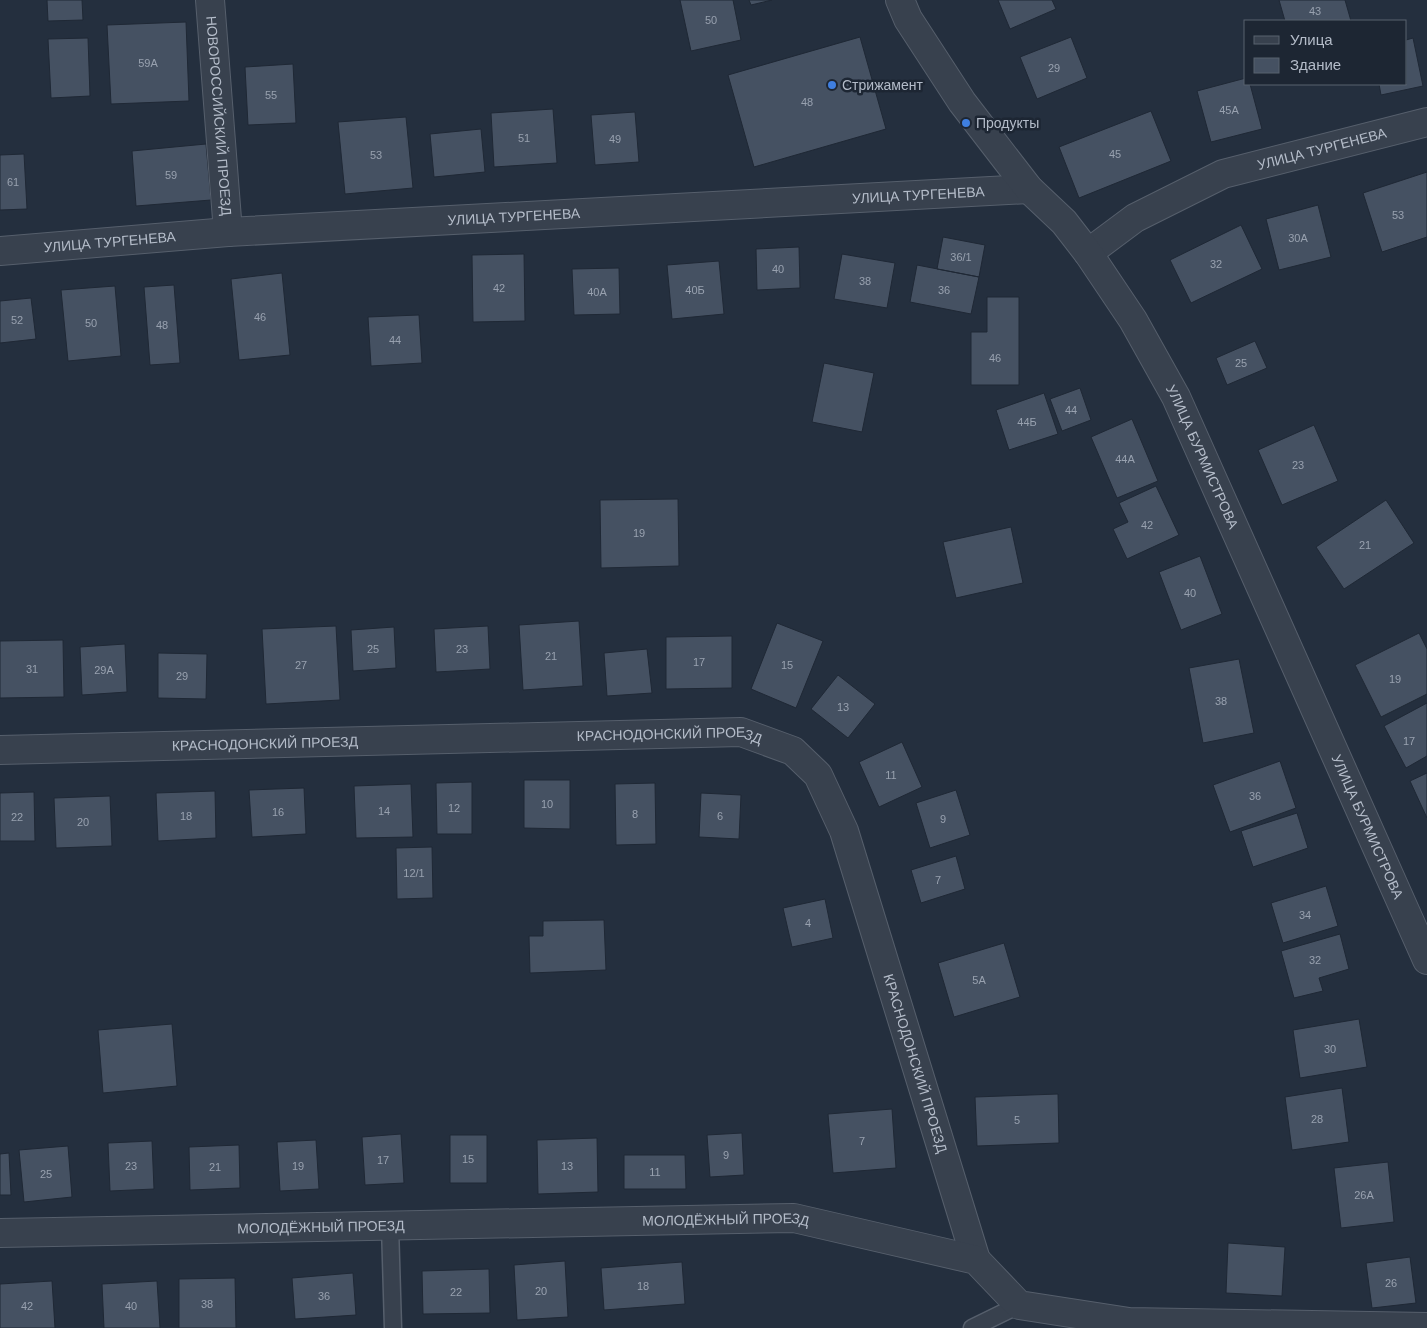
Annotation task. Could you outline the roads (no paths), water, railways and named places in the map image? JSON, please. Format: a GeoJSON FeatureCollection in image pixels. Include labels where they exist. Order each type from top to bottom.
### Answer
{"type":"FeatureCollection","features":[{"type":"Feature","properties":{"kind":"street","name":"НОВОРОССИЙСКИЙ ПРОЕЗД"},"geometry":{"type":"LineString","coordinates":[[210,0],[228,232]]}},
{"type":"Feature","properties":{"kind":"street","name":"УЛИЦА БУРМИСТРОВА"},"geometry":{"type":"LineString","coordinates":[[900,0],[908,19],[962,102],[1029,189],[1064,222],[1088,253],[1133,320],[1176,397],[1427,960]]}},
{"type":"Feature","properties":{"kind":"street","name":"УЛИЦА ТУРГЕНЕВА"},"geometry":{"type":"LineString","coordinates":[[1088,253],[1135,218],[1223,174],[1427,122]]}},
{"type":"Feature","properties":{"kind":"street","name":"УЛИЦА ТУРГЕНЕВА"},"geometry":{"type":"LineString","coordinates":[[0,251],[228,232],[1029,189]]}},
{"type":"Feature","properties":{"kind":"street","name":"КРАСНОДОНСКИЙ ПРОЕЗД"},"geometry":{"type":"LineString","coordinates":[[0,750],[742,732],[793,751],[818,775],[844,831],[976,1260]]}},
{"type":"Feature","properties":{"kind":"street","name":"МОЛОДЁЖНЫЙ ПРОЕЗД"},"geometry":{"type":"LineString","coordinates":[[0,1233],[794,1218],[976,1260]]}},
{"type":"Feature","properties":{"kind":"street"},"geometry":{"type":"LineString","coordinates":[[976,1260],[1018,1305],[1129,1322],[1427,1327]]}},
{"type":"Feature","properties":{"kind":"lane"},"geometry":{"type":"LineString","coordinates":[[390,1226],[393,1328]]}},
{"type":"Feature","properties":{"kind":"lane"},"geometry":{"type":"LineString","coordinates":[[972,1328],[1018,1305]]}},
{"type":"Feature","properties":{"kind":"place","name":"Стрижамент"},"geometry":{"type":"Point","coordinates":[832,85]}},
{"type":"Feature","properties":{"kind":"place","name":"Продукты"},"geometry":{"type":"Point","coordinates":[966,123]}}]}
